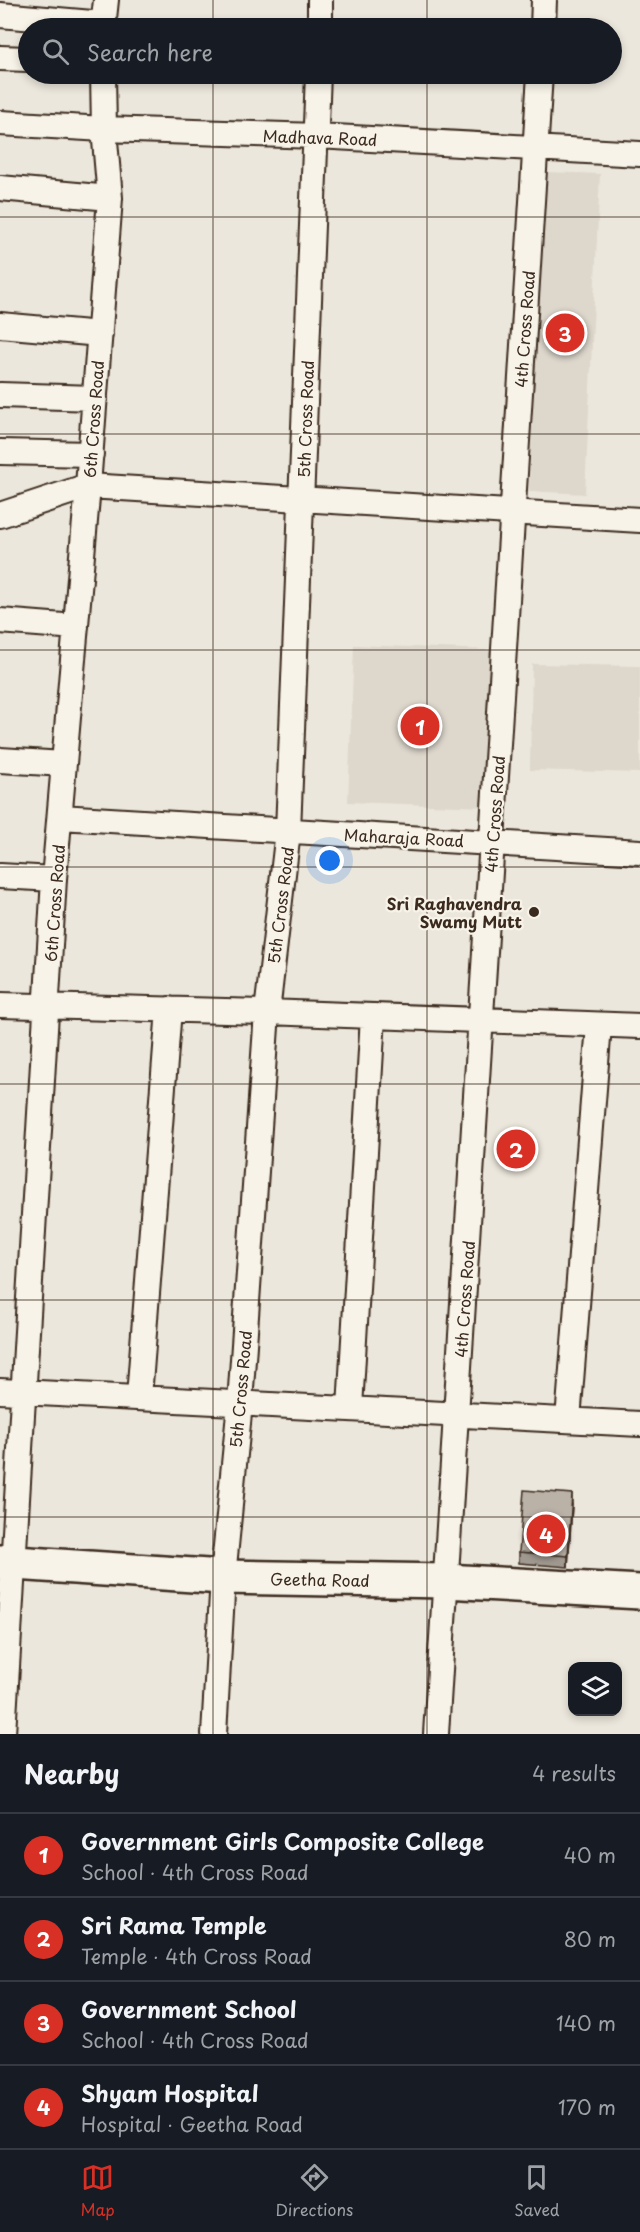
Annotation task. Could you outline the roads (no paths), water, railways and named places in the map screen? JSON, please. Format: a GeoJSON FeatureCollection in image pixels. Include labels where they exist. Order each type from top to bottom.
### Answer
{"type":"FeatureCollection","features":[{"type":"Feature","properties":{"kind":"main road","name":"Geetha Road"},"geometry":{"type":"LineString","coordinates":[[7,1562],[223,1577],[446,1581],[640,1592]]}},
{"type":"Feature","properties":{"kind":"street"},"geometry":{"type":"LineString","coordinates":[[104,18],[106,0]]}},
{"type":"Feature","properties":{"kind":"street"},"geometry":{"type":"LineString","coordinates":[[320,0],[320,18]]}},
{"type":"Feature","properties":{"kind":"street"},"geometry":{"type":"LineString","coordinates":[[543,18],[544,0]]}},
{"type":"Feature","properties":{"kind":"street"},"geometry":{"type":"LineString","coordinates":[[0,15],[28,18]]}},
{"type":"Feature","properties":{"kind":"street"},"geometry":{"type":"LineString","coordinates":[[0,57],[18,58]]}},
{"type":"Feature","properties":{"kind":"street","name":"6th Cross Road"},"geometry":{"type":"LineString","coordinates":[[3,1734],[7,1562],[24,1392],[54,879],[91,454],[110,198],[104,129],[103,84]]}},
{"type":"Feature","properties":{"kind":"street","name":"5th Cross Road"},"geometry":{"type":"LineString","coordinates":[[214,1734],[223,1577],[240,1403],[267,1012],[288,831],[318,84]]}},
{"type":"Feature","properties":{"kind":"street","name":"4th Cross Road"},"geometry":{"type":"LineString","coordinates":[[436,1734],[539,84]]}},
{"type":"Feature","properties":{"kind":"street","name":"Madhava Road"},"geometry":{"type":"LineString","coordinates":[[0,123],[317,136],[640,154]]}},
{"type":"Feature","properties":{"kind":"street"},"geometry":{"type":"LineString","coordinates":[[0,188],[110,198]]}},
{"type":"Feature","properties":{"kind":"street"},"geometry":{"type":"LineString","coordinates":[[0,325],[100,334]]}},
{"type":"Feature","properties":{"kind":"street"},"geometry":{"type":"LineString","coordinates":[[0,395],[95,398]]}},
{"type":"Feature","properties":{"kind":"street"},"geometry":{"type":"LineString","coordinates":[[0,452],[91,454]]}},
{"type":"Feature","properties":{"kind":"street"},"geometry":{"type":"LineString","coordinates":[[0,515],[88,486],[640,520]]}},
{"type":"Feature","properties":{"kind":"street"},"geometry":{"type":"LineString","coordinates":[[0,621],[76,627]]}},
{"type":"Feature","properties":{"kind":"street"},"geometry":{"type":"LineString","coordinates":[[0,760],[64,764]]}},
{"type":"Feature","properties":{"kind":"street","name":"Maharaja Road"},"geometry":{"type":"LineString","coordinates":[[60,817],[640,852]]}},
{"type":"Feature","properties":{"kind":"street"},"geometry":{"type":"LineString","coordinates":[[0,876],[54,879]]}},
{"type":"Feature","properties":{"kind":"street"},"geometry":{"type":"LineString","coordinates":[[0,1005],[640,1026]]}},
{"type":"Feature","properties":{"kind":"street"},"geometry":{"type":"LineString","coordinates":[[139,1397],[169,1009]]}},
{"type":"Feature","properties":{"kind":"street"},"geometry":{"type":"LineString","coordinates":[[350,1408],[373,1016]]}},
{"type":"Feature","properties":{"kind":"street"},"geometry":{"type":"LineString","coordinates":[[568,1420],[599,1025]]}},
{"type":"Feature","properties":{"kind":"street"},"geometry":{"type":"LineString","coordinates":[[0,1391],[640,1424]]}},
{"type":"Feature","properties":{"kind":"place","name":"Government School"},"geometry":{"type":"Point","coordinates":[565,333]}},
{"type":"Feature","properties":{"kind":"place","name":"Government Girls Composite College"},"geometry":{"type":"Point","coordinates":[420,726]}},
{"type":"Feature","properties":{"kind":"place","name":"Sri Raghavendra Swamy Mutt"},"geometry":{"type":"Point","coordinates":[534,912]}},
{"type":"Feature","properties":{"kind":"place","name":"Sri Rama Temple"},"geometry":{"type":"Point","coordinates":[516,1149]}},
{"type":"Feature","properties":{"kind":"place","name":"Shyam Hospital"},"geometry":{"type":"Point","coordinates":[546,1534]}}]}
